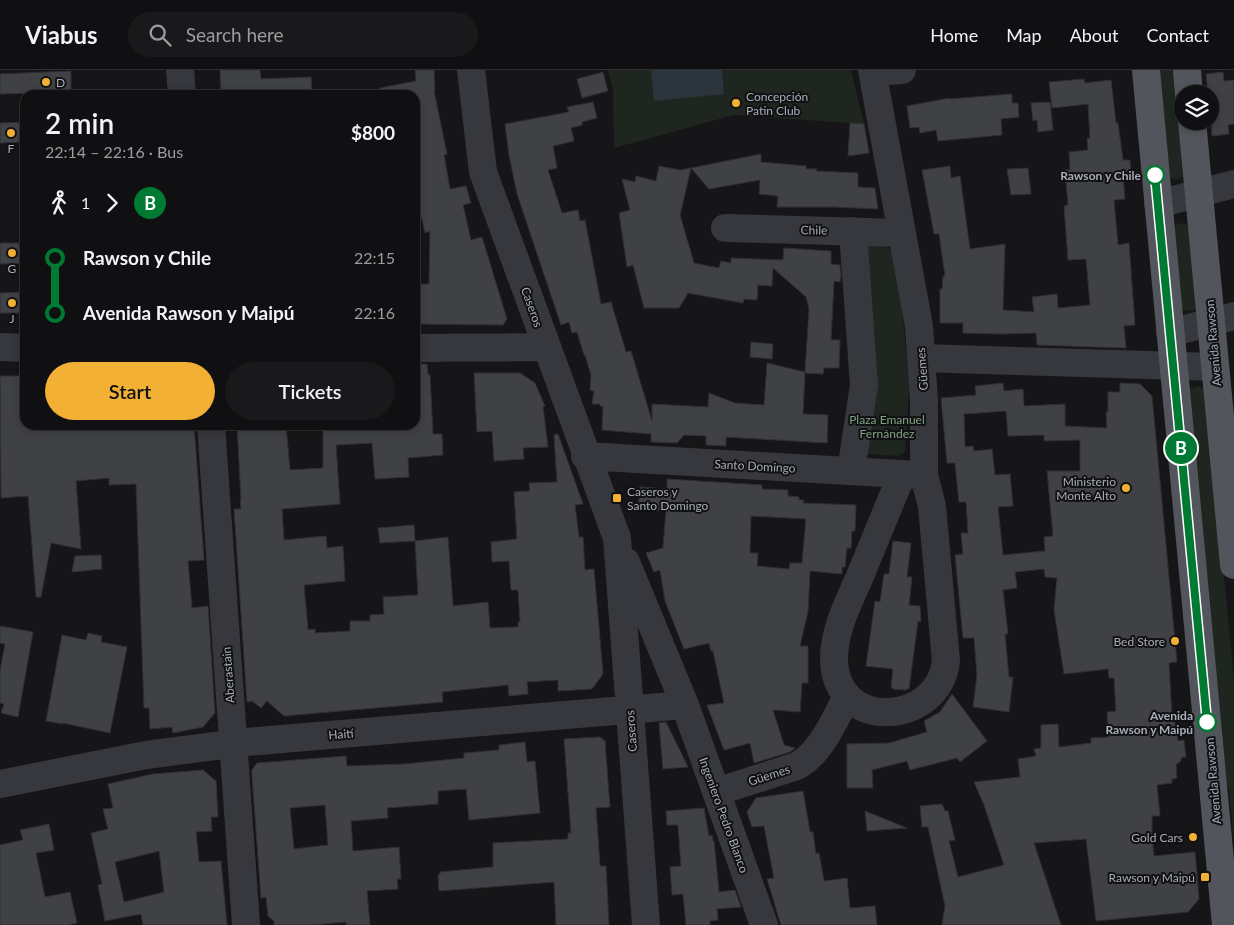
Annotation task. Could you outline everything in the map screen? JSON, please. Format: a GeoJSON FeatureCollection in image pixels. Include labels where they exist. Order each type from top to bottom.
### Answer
{"type":"FeatureCollection","features":[{"type":"Feature","properties":{"kind":"main road","name":"Avenida Rawson"},"geometry":{"type":"LineString","coordinates":[[1146,70],[1226,925]]}},
{"type":"Feature","properties":{"kind":"main road"},"geometry":{"type":"LineString","coordinates":[[1187,70],[1188,85]]}},
{"type":"Feature","properties":{"kind":"main road","name":"Avenida Rawson"},"geometry":{"type":"LineString","coordinates":[[1193,130],[1199,193],[1222,319],[1215,366],[1234,565]]}},
{"type":"Feature","properties":{"kind":"street"},"geometry":{"type":"LineString","coordinates":[[180,70],[182,90]]}},
{"type":"Feature","properties":{"kind":"street","name":"Caseros"},"geometry":{"type":"LineString","coordinates":[[471,70],[483,172],[617,538],[685,705]]}},
{"type":"Feature","properties":{"kind":"street"},"geometry":{"type":"LineString","coordinates":[[873,71],[902,70]]}},
{"type":"Feature","properties":{"kind":"street","name":"Güemes"},"geometry":{"type":"LineString","coordinates":[[873,71],[919,326],[924,402],[913,475],[836,636],[834,657],[836,675],[841,689],[847,697],[868,709],[887,713],[905,710],[922,701],[936,688],[946,661],[932,506],[913,475]]}},
{"type":"Feature","properties":{"kind":"street"},"geometry":{"type":"LineString","coordinates":[[1158,204],[1234,184]]}},
{"type":"Feature","properties":{"kind":"street","name":"Chile"},"geometry":{"type":"LineString","coordinates":[[725,228],[902,233]]}},
{"type":"Feature","properties":{"kind":"street"},"geometry":{"type":"LineString","coordinates":[[852,231],[864,385],[852,471]]}},
{"type":"Feature","properties":{"kind":"street"},"geometry":{"type":"LineString","coordinates":[[1170,333],[1222,319]]}},
{"type":"Feature","properties":{"kind":"street"},"geometry":{"type":"LineString","coordinates":[[0,347],[20,348]]}},
{"type":"Feature","properties":{"kind":"street"},"geometry":{"type":"LineString","coordinates":[[420,348],[547,347]]}},
{"type":"Feature","properties":{"kind":"street"},"geometry":{"type":"LineString","coordinates":[[921,358],[1215,366]]}},
{"type":"Feature","properties":{"kind":"street","name":"Aberastain"},"geometry":{"type":"LineString","coordinates":[[211,430],[246,925]]}},
{"type":"Feature","properties":{"kind":"street","name":"Santo Domingo"},"geometry":{"type":"LineString","coordinates":[[586,456],[913,475]]}},
{"type":"Feature","properties":{"kind":"street","name":"Caseros"},"geometry":{"type":"LineString","coordinates":[[617,538],[646,925]]}},
{"type":"Feature","properties":{"kind":"street","name":"Güemes"},"geometry":{"type":"LineString","coordinates":[[716,792],[797,766],[804,762],[818,746],[847,697]]}},
{"type":"Feature","properties":{"kind":"street","name":"Haití"},"geometry":{"type":"LineString","coordinates":[[0,784],[146,754],[233,743],[685,705]]}},
{"type":"Feature","properties":{"kind":"street","name":"Ingeniero Pedro Blanco"},"geometry":{"type":"LineString","coordinates":[[685,705],[764,925]]}},
{"type":"Feature","properties":{"kind":"green space","name":"Concepción Patin Club"},"geometry":{"type":"Polygon","coordinates":[[[608,70],[851,70],[864,124],[734,115],[614,148],[613,90],[608,70]]]}},
{"type":"Feature","properties":{"kind":"green space"},"geometry":{"type":"Polygon","coordinates":[[[1156,70],[1176,70],[1177,85],[1174,85],[1174,130],[1182,130],[1186,175],[1176,180],[1167,177],[1156,70]]]}},
{"type":"Feature","properties":{"kind":"green space"},"geometry":{"type":"Polygon","coordinates":[[[1180,223],[1189,226],[1197,309],[1192,311],[1181,310],[1171,228],[1180,223]]]}},
{"type":"Feature","properties":{"kind":"green space","name":"Plaza Emanuel Fernández"},"geometry":{"type":"Polygon","coordinates":[[[866,245],[886,246],[892,252],[902,306],[909,387],[905,452],[899,456],[866,454],[866,245]]]}},
{"type":"Feature","properties":{"kind":"green space"},"geometry":{"type":"Polygon","coordinates":[[[1198,386],[1206,390],[1234,680],[1234,843],[1229,788],[1225,782],[1188,390],[1198,386]]]}},
{"type":"Feature","properties":{"kind":"shaded area"},"geometry":{"type":"Polygon","coordinates":[[[651,70],[722,70],[724,94],[654,101],[651,70]]]}},
{"type":"Feature","properties":{"kind":"building"},"geometry":{"type":"Polygon","coordinates":[[[220,70],[260,70],[261,79],[311,77],[312,90],[221,90],[220,70]]]}},
{"type":"Feature","properties":{"kind":"building"},"geometry":{"type":"Polygon","coordinates":[[[415,70],[434,70],[434,91],[447,154],[444,155],[450,189],[466,186],[471,203],[463,205],[471,240],[482,237],[507,319],[503,325],[420,324],[420,284],[429,284],[430,231],[425,233],[420,215],[420,90],[380,90],[380,88],[416,81],[415,70]]]}},
{"type":"Feature","properties":{"kind":"building","name":"D"},"geometry":{"type":"Polygon","coordinates":[[[71,71],[71,90],[20,90],[20,93],[0,94],[0,74],[71,71]]]}},
{"type":"Feature","properties":{"kind":"building"},"geometry":{"type":"Polygon","coordinates":[[[603,72],[608,91],[582,98],[577,79],[603,72]]]}},
{"type":"Feature","properties":{"kind":"building"},"geometry":{"type":"Polygon","coordinates":[[[1223,72],[1224,81],[1234,80],[1234,124],[1228,125],[1229,134],[1212,136],[1212,130],[1219,130],[1219,85],[1207,85],[1206,74],[1223,72]]]}},
{"type":"Feature","properties":{"kind":"building"},"geometry":{"type":"Polygon","coordinates":[[[1084,79],[1085,83],[1111,80],[1123,160],[1130,160],[1131,175],[1123,175],[1125,199],[1114,200],[1118,245],[1129,243],[1135,325],[1124,326],[1126,348],[1037,345],[1036,333],[963,333],[963,323],[940,323],[940,289],[942,289],[943,276],[945,276],[939,234],[934,234],[922,170],[950,166],[951,178],[960,176],[970,249],[1005,244],[1003,310],[1034,312],[1032,297],[1057,294],[1058,308],[1090,305],[1086,259],[1068,260],[1064,206],[1068,205],[1065,170],[1070,170],[1069,152],[1088,150],[1087,138],[1090,138],[1088,104],[1052,108],[1049,82],[1084,79]]]}},
{"type":"Feature","properties":{"kind":"building"},"geometry":{"type":"Polygon","coordinates":[[[1012,94],[1012,103],[1018,103],[1019,117],[1001,119],[1002,135],[938,141],[936,130],[920,133],[919,127],[910,128],[907,106],[950,98],[1012,94]]]}},
{"type":"Feature","properties":{"kind":"building"},"geometry":{"type":"Polygon","coordinates":[[[593,102],[597,118],[582,122],[582,125],[571,128],[574,141],[553,146],[557,168],[548,170],[562,213],[578,210],[580,221],[585,220],[601,304],[611,302],[626,352],[631,351],[652,421],[652,404],[708,407],[709,393],[735,403],[764,405],[767,363],[805,372],[803,414],[828,415],[827,443],[726,437],[726,446],[706,445],[706,436],[684,435],[677,443],[651,442],[651,434],[602,430],[603,407],[600,404],[592,404],[594,391],[590,390],[591,375],[577,332],[572,333],[569,322],[561,325],[517,194],[505,124],[569,112],[567,107],[593,102]]]}},
{"type":"Feature","properties":{"kind":"building"},"geometry":{"type":"Polygon","coordinates":[[[1050,102],[1053,130],[1038,132],[1037,120],[1033,121],[1031,103],[1050,102]]]}},
{"type":"Feature","properties":{"kind":"building","name":"F"},"geometry":{"type":"Polygon","coordinates":[[[20,122],[20,142],[0,143],[0,123],[20,122]]]}},
{"type":"Feature","properties":{"kind":"building"},"geometry":{"type":"Polygon","coordinates":[[[850,123],[864,124],[869,153],[848,156],[850,123]]]}},
{"type":"Feature","properties":{"kind":"building"},"geometry":{"type":"Polygon","coordinates":[[[761,154],[761,162],[806,166],[806,169],[817,169],[816,171],[858,173],[858,187],[875,188],[878,209],[777,207],[778,196],[759,194],[760,180],[709,189],[691,168],[761,154]]]}},
{"type":"Feature","properties":{"kind":"building"},"geometry":{"type":"Polygon","coordinates":[[[659,166],[680,170],[691,168],[680,215],[694,263],[719,268],[721,261],[731,263],[731,258],[783,260],[784,248],[831,251],[831,264],[840,265],[841,276],[840,282],[834,281],[831,340],[840,340],[839,368],[824,368],[823,374],[805,373],[809,309],[806,297],[773,268],[772,286],[758,285],[757,300],[744,299],[743,303],[688,293],[679,308],[644,308],[633,265],[627,267],[619,213],[630,210],[622,179],[635,182],[636,176],[656,181],[659,166]]]}},
{"type":"Feature","properties":{"kind":"building"},"geometry":{"type":"Polygon","coordinates":[[[1028,168],[1031,194],[1011,195],[1007,169],[1028,168]]]}},
{"type":"Feature","properties":{"kind":"building","name":"G"},"geometry":{"type":"Polygon","coordinates":[[[0,243],[20,243],[20,263],[0,264],[0,243]]]}},
{"type":"Feature","properties":{"kind":"building","name":"J"},"geometry":{"type":"Polygon","coordinates":[[[20,292],[20,313],[0,313],[0,293],[20,292]]]}},
{"type":"Feature","properties":{"kind":"building"},"geometry":{"type":"Polygon","coordinates":[[[751,342],[773,344],[772,359],[750,357],[751,342]]]}},
{"type":"Feature","properties":{"kind":"building"},"geometry":{"type":"Polygon","coordinates":[[[420,364],[427,364],[428,375],[430,375],[433,434],[442,434],[443,455],[408,458],[409,477],[375,479],[372,443],[336,445],[340,504],[282,509],[284,540],[326,536],[327,548],[343,546],[345,581],[304,585],[308,630],[315,629],[315,633],[350,631],[350,621],[370,621],[370,615],[384,614],[383,597],[418,595],[415,541],[448,537],[453,606],[488,602],[490,628],[518,627],[518,622],[520,622],[518,590],[511,590],[509,561],[492,562],[491,542],[517,539],[514,492],[530,491],[529,483],[557,482],[554,435],[558,434],[583,504],[575,505],[579,537],[583,537],[585,570],[594,569],[603,674],[592,689],[558,691],[558,680],[527,682],[528,694],[509,696],[508,685],[442,692],[443,702],[284,716],[267,701],[261,708],[252,701],[247,702],[234,509],[241,509],[237,430],[286,430],[290,470],[323,468],[323,430],[420,430],[420,364]]]}},
{"type":"Feature","properties":{"kind":"building"},"geometry":{"type":"Polygon","coordinates":[[[474,373],[520,373],[535,383],[545,406],[543,407],[548,447],[523,448],[524,459],[494,461],[492,431],[477,432],[474,373]]]}},
{"type":"Feature","properties":{"kind":"building"},"geometry":{"type":"Polygon","coordinates":[[[0,376],[20,376],[20,430],[194,430],[204,560],[188,561],[192,608],[208,606],[215,713],[203,727],[173,733],[172,727],[150,729],[149,708],[144,708],[136,484],[109,485],[109,478],[76,481],[81,549],[51,543],[41,597],[36,597],[28,496],[1,498],[0,376]]]}},
{"type":"Feature","properties":{"kind":"building"},"geometry":{"type":"Polygon","coordinates":[[[1003,383],[1004,391],[1023,389],[1024,406],[1065,404],[1065,426],[1107,428],[1108,392],[1120,392],[1120,383],[1140,384],[1152,396],[1177,662],[1169,663],[1172,718],[1174,718],[1178,741],[1184,740],[1186,757],[1182,757],[1180,762],[1176,764],[1177,778],[1172,779],[1172,783],[1157,785],[1160,816],[1152,816],[1152,835],[1154,856],[1195,852],[1199,899],[1188,912],[1096,921],[1086,839],[1034,843],[1061,925],[942,925],[945,906],[928,827],[922,827],[920,806],[942,804],[945,811],[948,811],[955,840],[949,841],[958,877],[1004,865],[984,805],[974,782],[1020,777],[1018,759],[1036,756],[1034,749],[1041,748],[1041,725],[1058,724],[1059,747],[1091,743],[1091,738],[1109,737],[1107,712],[1116,711],[1114,678],[1109,678],[1108,669],[1064,674],[1054,610],[1057,578],[1045,577],[1044,569],[1015,572],[1017,588],[1003,590],[1008,634],[1005,634],[1009,677],[1013,677],[1009,712],[973,707],[977,675],[974,638],[963,638],[955,555],[963,554],[961,533],[968,533],[966,502],[959,502],[955,463],[947,463],[941,398],[976,395],[975,386],[1003,383]],[[1006,411],[964,414],[965,447],[973,446],[974,451],[992,449],[995,475],[1010,474],[1013,506],[998,507],[1003,555],[1045,551],[1044,537],[1053,536],[1047,471],[1080,471],[1080,440],[1044,441],[1044,435],[1008,436],[1006,411]]]}},
{"type":"Feature","properties":{"kind":"building"},"geometry":{"type":"Polygon","coordinates":[[[667,479],[762,485],[762,489],[788,490],[788,496],[799,497],[799,500],[804,500],[803,503],[856,505],[855,531],[852,531],[851,548],[847,548],[845,567],[842,567],[842,574],[810,571],[808,611],[800,646],[808,646],[808,683],[802,683],[800,712],[773,710],[784,745],[795,748],[790,752],[754,763],[750,743],[724,750],[707,705],[724,703],[713,651],[711,651],[709,643],[684,649],[665,601],[660,570],[654,572],[646,553],[663,548],[666,511],[638,509],[640,487],[667,489],[667,479]],[[751,516],[750,553],[758,553],[757,566],[789,569],[790,563],[802,563],[806,519],[751,516]]]}},
{"type":"Feature","properties":{"kind":"building"},"geometry":{"type":"Polygon","coordinates":[[[414,525],[415,541],[380,543],[378,528],[414,525]]]}},
{"type":"Feature","properties":{"kind":"building"},"geometry":{"type":"Polygon","coordinates":[[[893,541],[911,543],[907,577],[912,577],[909,605],[920,606],[921,622],[918,621],[909,689],[907,688],[907,690],[893,689],[891,687],[893,669],[866,666],[875,601],[880,602],[884,574],[889,574],[893,541]]]}},
{"type":"Feature","properties":{"kind":"building"},"geometry":{"type":"Polygon","coordinates":[[[101,555],[102,569],[72,572],[75,556],[101,555]]]}},
{"type":"Feature","properties":{"kind":"building"},"geometry":{"type":"Polygon","coordinates":[[[0,626],[33,632],[18,717],[1,713],[4,704],[0,703],[0,671],[5,644],[0,643],[0,626]]]}},
{"type":"Feature","properties":{"kind":"building"},"geometry":{"type":"Polygon","coordinates":[[[88,633],[102,636],[101,642],[127,647],[110,733],[46,721],[62,635],[86,640],[88,633]]]}},
{"type":"Feature","properties":{"kind":"building"},"geometry":{"type":"Polygon","coordinates":[[[952,694],[987,741],[960,762],[957,758],[910,770],[907,761],[872,770],[873,788],[847,788],[847,744],[889,743],[927,732],[924,721],[940,712],[952,694]]]}},
{"type":"Feature","properties":{"kind":"building"},"geometry":{"type":"Polygon","coordinates":[[[666,722],[688,767],[663,769],[659,723],[666,722]]]}},
{"type":"Feature","properties":{"kind":"building"},"geometry":{"type":"Polygon","coordinates":[[[600,737],[605,741],[610,807],[596,808],[600,866],[606,866],[609,925],[556,925],[554,882],[439,891],[438,875],[440,872],[493,867],[493,843],[568,839],[568,833],[571,833],[564,739],[600,737]]]}},
{"type":"Feature","properties":{"kind":"building"},"geometry":{"type":"Polygon","coordinates":[[[525,742],[527,762],[535,761],[540,813],[469,820],[466,789],[438,791],[438,804],[387,808],[388,818],[351,821],[353,851],[399,847],[401,879],[397,879],[398,889],[367,891],[370,925],[346,925],[346,922],[312,925],[274,925],[274,921],[268,916],[266,897],[261,898],[252,776],[252,770],[257,763],[346,756],[347,766],[404,764],[464,758],[464,753],[499,750],[499,745],[525,742]],[[325,805],[290,808],[294,849],[328,845],[325,805]]]}},
{"type":"Feature","properties":{"kind":"building"},"geometry":{"type":"Polygon","coordinates":[[[203,770],[216,781],[218,817],[211,817],[212,831],[196,832],[199,862],[221,861],[227,925],[143,925],[141,914],[105,921],[98,885],[102,884],[91,833],[108,829],[103,809],[113,808],[108,784],[153,774],[203,770]],[[159,851],[115,862],[124,902],[164,892],[159,851]]]}},
{"type":"Feature","properties":{"kind":"building"},"geometry":{"type":"Polygon","coordinates":[[[803,791],[810,832],[813,832],[816,854],[819,853],[824,881],[847,878],[850,908],[875,906],[877,925],[781,925],[767,879],[774,878],[764,826],[752,827],[747,812],[756,798],[803,791]]]}},
{"type":"Feature","properties":{"kind":"building"},"geometry":{"type":"Polygon","coordinates":[[[704,808],[709,836],[712,835],[714,841],[719,892],[735,890],[741,907],[717,909],[718,920],[710,921],[710,925],[686,925],[683,894],[672,895],[670,867],[681,866],[678,825],[667,825],[666,811],[704,808]]]}},
{"type":"Feature","properties":{"kind":"building"},"geometry":{"type":"Polygon","coordinates":[[[865,811],[907,828],[867,831],[865,811]]]}},
{"type":"Feature","properties":{"kind":"building"},"geometry":{"type":"Polygon","coordinates":[[[49,824],[54,850],[36,853],[45,897],[70,892],[77,923],[68,925],[0,925],[0,845],[23,840],[20,830],[49,824]]]}},
{"type":"Feature","properties":{"kind":"bus line","name":"B"},"geometry":{"type":"LineString","coordinates":[[1155,175],[1207,722]]}},
{"type":"Feature","properties":{"kind":"place","name":"D"},"geometry":{"type":"Point","coordinates":[46,82]}},
{"type":"Feature","properties":{"kind":"place","name":"Concepción Patin Club"},"geometry":{"type":"Point","coordinates":[736,103]}},
{"type":"Feature","properties":{"kind":"place","name":"F"},"geometry":{"type":"Point","coordinates":[11,133]}},
{"type":"Feature","properties":{"kind":"place","name":"Rawson y Chile"},"geometry":{"type":"Point","coordinates":[1155,175]}},
{"type":"Feature","properties":{"kind":"place","name":"G"},"geometry":{"type":"Point","coordinates":[12,253]}},
{"type":"Feature","properties":{"kind":"place","name":"J"},"geometry":{"type":"Point","coordinates":[12,303]}},
{"type":"Feature","properties":{"kind":"place","name":"Ministerio Monte Alto"},"geometry":{"type":"Point","coordinates":[1126,488]}},
{"type":"Feature","properties":{"kind":"place","name":"Caseros y Santo Domingo"},"geometry":{"type":"Point","coordinates":[617,498]}},
{"type":"Feature","properties":{"kind":"place","name":"Bed Store"},"geometry":{"type":"Point","coordinates":[1175,641]}},
{"type":"Feature","properties":{"kind":"place","name":"Avenida Rawson y Maipú"},"geometry":{"type":"Point","coordinates":[1207,722]}},
{"type":"Feature","properties":{"kind":"place","name":"Gold Cars"},"geometry":{"type":"Point","coordinates":[1193,837]}},
{"type":"Feature","properties":{"kind":"place","name":"Rawson y Maipú"},"geometry":{"type":"Point","coordinates":[1205,877]}}]}
